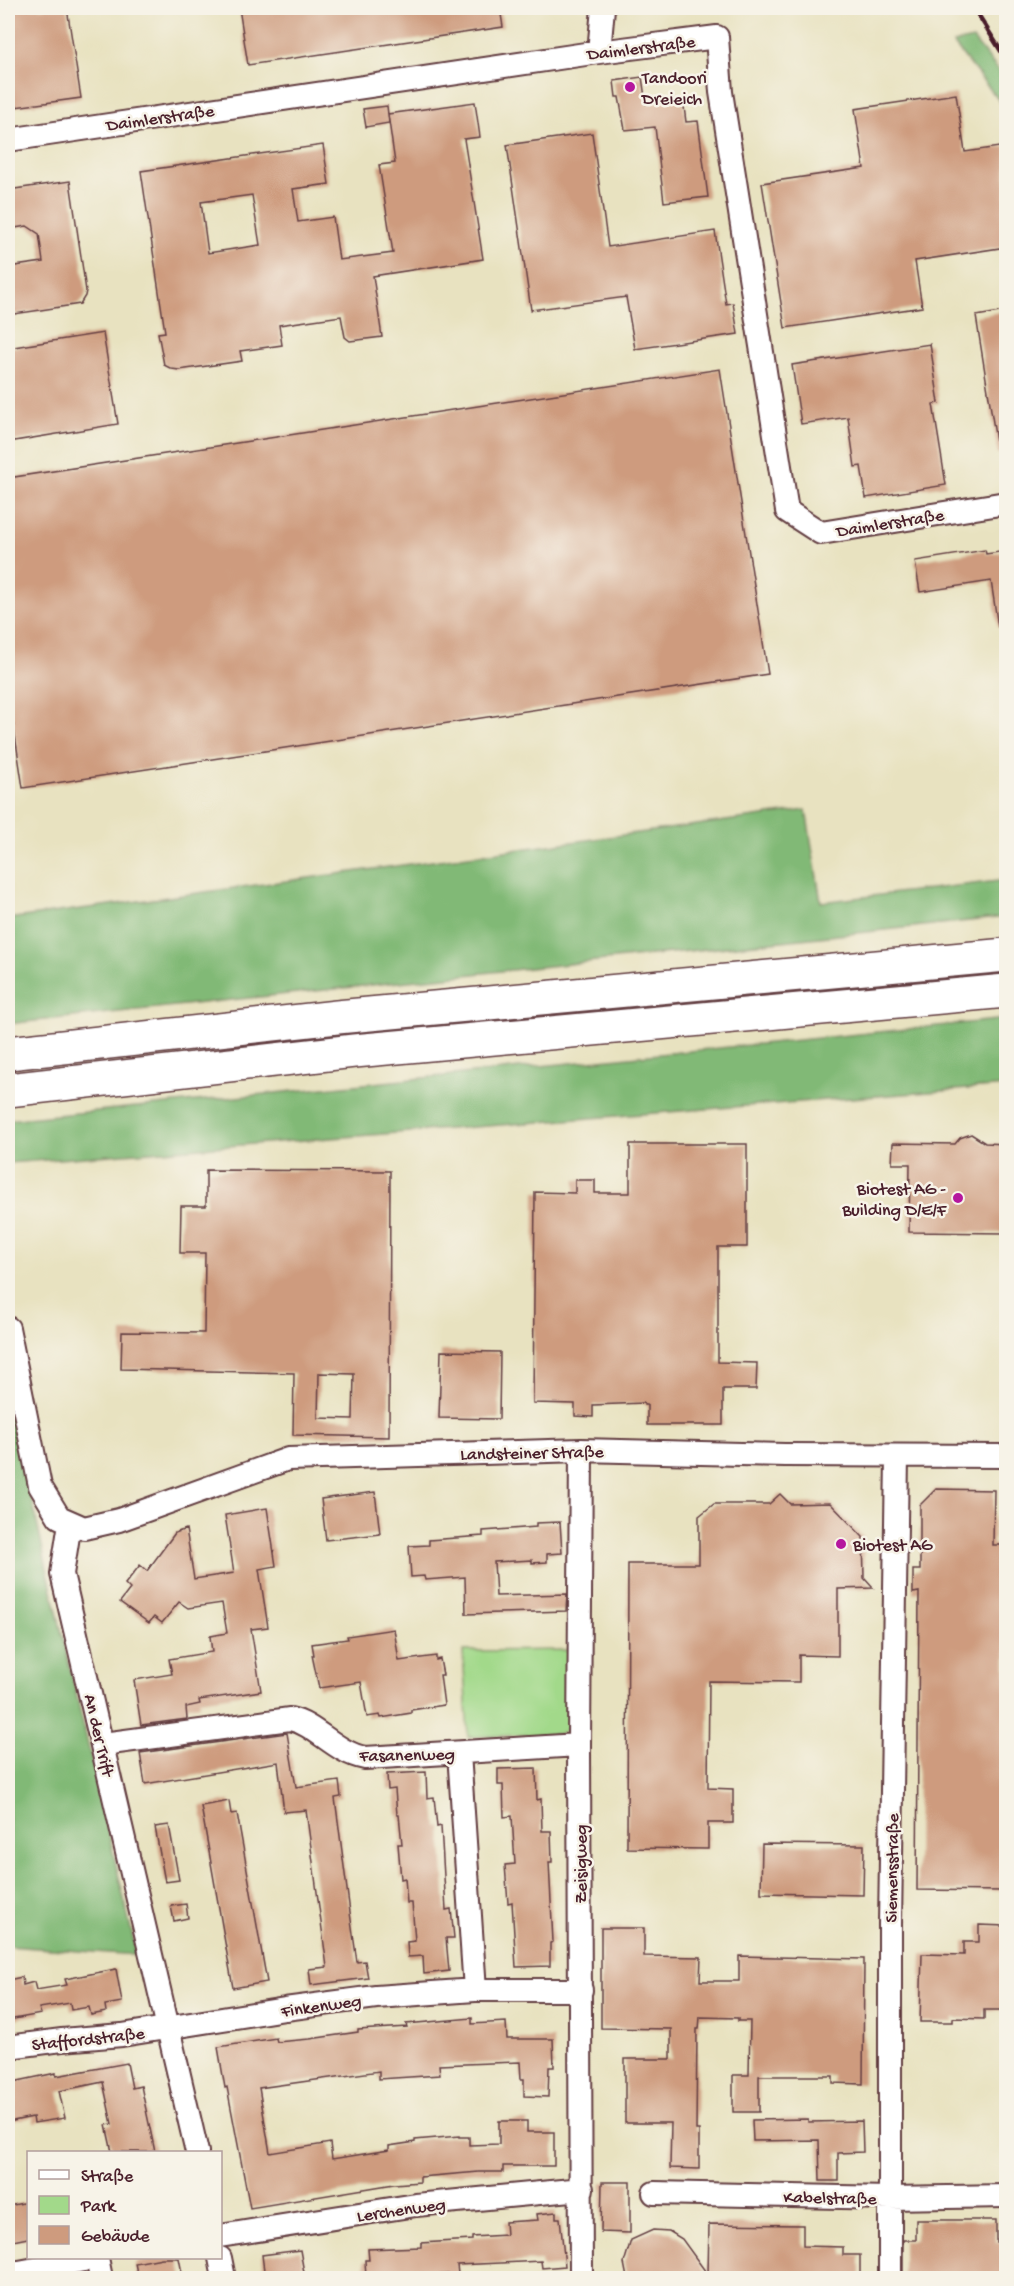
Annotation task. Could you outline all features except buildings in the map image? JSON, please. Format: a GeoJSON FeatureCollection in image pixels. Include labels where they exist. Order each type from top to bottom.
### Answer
{"type":"FeatureCollection","features":[{"type":"Feature","properties":{"kind":"highway"},"geometry":{"type":"LineString","coordinates":[[8,1053],[338,1017],[1006,955]]}},
{"type":"Feature","properties":{"kind":"highway"},"geometry":{"type":"LineString","coordinates":[[8,1090],[365,1050],[1006,991]]}},
{"type":"Feature","properties":{"kind":"street"},"geometry":{"type":"LineString","coordinates":[[599,52],[603,8]]}},
{"type":"Feature","properties":{"kind":"street","name":"Daimlerstraße"},"geometry":{"type":"LineString","coordinates":[[8,140],[599,52],[717,38],[723,103],[787,511],[821,533],[1006,503]]}},
{"type":"Feature","properties":{"kind":"street"},"geometry":{"type":"LineString","coordinates":[[8,1328],[40,1486],[59,1517],[70,1523]]}},
{"type":"Feature","properties":{"kind":"street","name":"Landsteiner Straße"},"geometry":{"type":"LineString","coordinates":[[70,1523],[84,1528],[104,1525],[288,1459],[581,1449],[897,1457],[1006,1456]]}},
{"type":"Feature","properties":{"kind":"street","name":"Zeisigweg"},"geometry":{"type":"LineString","coordinates":[[581,1449],[579,1745],[581,2278]]}},
{"type":"Feature","properties":{"kind":"street","name":"Siemensstraße"},"geometry":{"type":"LineString","coordinates":[[890,2278],[890,1925],[897,1457]]}},
{"type":"Feature","properties":{"kind":"street","name":"An der Trift"},"geometry":{"type":"LineString","coordinates":[[70,1523],[62,1574],[197,2151]]}},
{"type":"Feature","properties":{"kind":"street","name":"Fasanenweg"},"geometry":{"type":"LineString","coordinates":[[103,1744],[290,1719],[302,1723],[338,1748],[365,1758],[579,1745]]}},
{"type":"Feature","properties":{"kind":"street"},"geometry":{"type":"LineString","coordinates":[[459,1753],[475,1990]]}},
{"type":"Feature","properties":{"kind":"street","name":"Finkenweg"},"geometry":{"type":"LineString","coordinates":[[168,2029],[285,2009],[376,1997],[475,1990],[580,1990]]}},
{"type":"Feature","properties":{"kind":"street","name":"Staffordstraße"},"geometry":{"type":"LineString","coordinates":[[8,2047],[122,2036],[168,2029]]}},
{"type":"Feature","properties":{"kind":"street","name":"Lerchenweg"},"geometry":{"type":"LineString","coordinates":[[222,2236],[416,2205],[582,2189]]}},
{"type":"Feature","properties":{"kind":"street","name":"Kabelstraße"},"geometry":{"type":"LineString","coordinates":[[654,2193],[890,2198],[1006,2196]]}},
{"type":"Feature","properties":{"kind":"street"},"geometry":{"type":"LineString","coordinates":[[8,2274],[90,2259]]}},
{"type":"Feature","properties":{"kind":"street"},"geometry":{"type":"LineString","coordinates":[[96,2259],[101,2278]]}},
{"type":"Feature","properties":{"kind":"street"},"geometry":{"type":"LineString","coordinates":[[220,2259],[224,2278]]}},
{"type":"Feature","properties":{"kind":"green space"},"geometry":{"type":"Polygon","coordinates":[[[973,39],[1006,80],[1006,109],[953,43],[973,39]]]}},
{"type":"Feature","properties":{"kind":"green space"},"geometry":{"type":"Polygon","coordinates":[[[806,810],[821,902],[1006,880],[1006,917],[8,1024],[8,919],[806,810]]]}},
{"type":"Feature","properties":{"kind":"green space"},"geometry":{"type":"Polygon","coordinates":[[[1006,1019],[1006,1086],[8,1163],[8,1120],[1006,1019]]]}},
{"type":"Feature","properties":{"kind":"green space"},"geometry":{"type":"Polygon","coordinates":[[[8,1389],[47,1569],[137,1955],[8,1946],[8,1389]]]}},
{"type":"Feature","properties":{"kind":"green space"},"geometry":{"type":"Polygon","coordinates":[[[569,1650],[569,1728],[561,1734],[468,1737],[463,1651],[569,1650]]]}},
{"type":"Feature","properties":{"kind":"railway"},"geometry":{"type":"LineString","coordinates":[[974,8],[1006,59]]}},
{"type":"Feature","properties":{"kind":"place","name":"Tandoori Dreieich"},"geometry":{"type":"Point","coordinates":[630,87]}},
{"type":"Feature","properties":{"kind":"place","name":"Biotest AG - Building D/E/F"},"geometry":{"type":"Point","coordinates":[958,1198]}},
{"type":"Feature","properties":{"kind":"place","name":"Biotest AG"},"geometry":{"type":"Point","coordinates":[841,1544]}}]}
